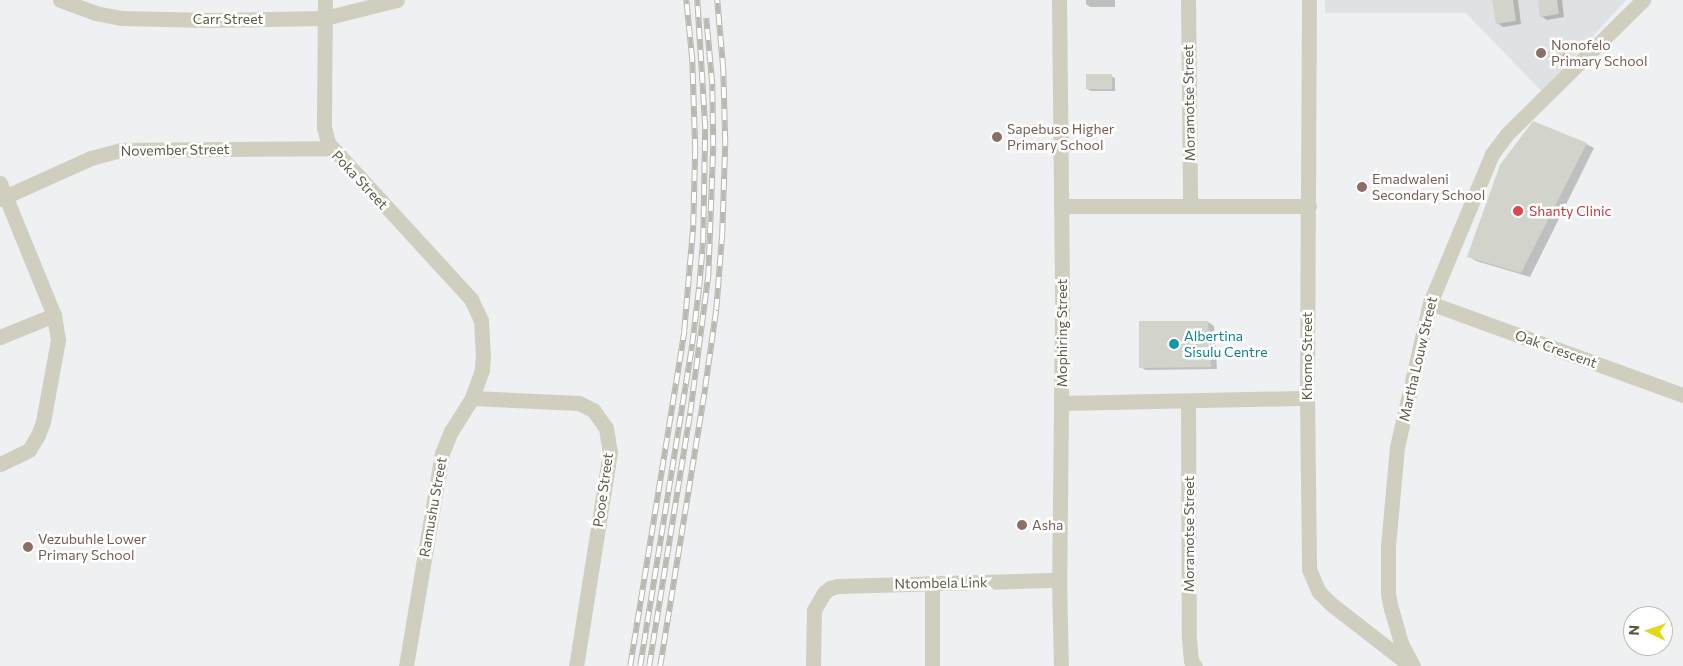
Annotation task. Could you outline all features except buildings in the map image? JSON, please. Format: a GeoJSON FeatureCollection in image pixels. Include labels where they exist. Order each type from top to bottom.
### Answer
{"type":"FeatureCollection","features":[{"type":"Feature","properties":{"kind":"street","name":"Carr Street"},"geometry":{"type":"LineString","coordinates":[[60,0],[95,13],[121,18],[210,20],[325,18],[397,0]]}},
{"type":"Feature","properties":{"kind":"street","name":"Poka Street"},"geometry":{"type":"LineString","coordinates":[[324,0],[324,127],[331,148],[471,299]]}},
{"type":"Feature","properties":{"kind":"street","name":"Mophiring Street"},"geometry":{"type":"LineString","coordinates":[[1059,0],[1062,403],[1059,580],[1061,666]]}},
{"type":"Feature","properties":{"kind":"street","name":"Moramotse Street"},"geometry":{"type":"LineString","coordinates":[[1188,0],[1190,206]]}},
{"type":"Feature","properties":{"kind":"street","name":"Khomo Street"},"geometry":{"type":"LineString","coordinates":[[1309,0],[1307,398],[1308,545],[1312,579],[1319,592],[1331,604],[1412,666]]}},
{"type":"Feature","properties":{"kind":"street","name":"Martha Louw Street"},"geometry":{"type":"LineString","coordinates":[[1412,666],[1401,643],[1388,594],[1388,546],[1397,447],[1430,303],[1492,154],[1508,133],[1642,0]]}},
{"type":"Feature","properties":{"kind":"street","name":"November Street"},"geometry":{"type":"LineString","coordinates":[[2,193],[91,158],[121,150],[331,148]]}},
{"type":"Feature","properties":{"kind":"street"},"geometry":{"type":"LineString","coordinates":[[0,464],[29,450],[43,422],[58,340],[54,315],[2,193]]}},
{"type":"Feature","properties":{"kind":"street"},"geometry":{"type":"LineString","coordinates":[[1061,206],[1309,206]]}},
{"type":"Feature","properties":{"kind":"street","name":"Ramushu Street"},"geometry":{"type":"LineString","coordinates":[[406,666],[442,453],[451,431],[472,398],[478,382],[484,354],[481,320],[471,299]]}},
{"type":"Feature","properties":{"kind":"street","name":"Oak Crescent"},"geometry":{"type":"LineString","coordinates":[[1430,303],[1683,395]]}},
{"type":"Feature","properties":{"kind":"street"},"geometry":{"type":"LineString","coordinates":[[0,337],[54,315]]}},
{"type":"Feature","properties":{"kind":"street","name":"Pooe Street"},"geometry":{"type":"LineString","coordinates":[[472,398],[579,403],[593,410],[606,428],[610,452],[576,666]]}},
{"type":"Feature","properties":{"kind":"street"},"geometry":{"type":"LineString","coordinates":[[1062,403],[1307,398]]}},
{"type":"Feature","properties":{"kind":"street","name":"Moramotse Street"},"geometry":{"type":"LineString","coordinates":[[1188,401],[1189,638],[1191,661],[1195,666]]}},
{"type":"Feature","properties":{"kind":"street","name":"Ntombela Link"},"geometry":{"type":"LineString","coordinates":[[812,666],[812,618],[817,603],[824,593],[838,586],[1059,580]]}},
{"type":"Feature","properties":{"kind":"street"},"geometry":{"type":"LineString","coordinates":[[932,584],[932,666]]}},
{"type":"Feature","properties":{"kind":"shaded area","name":"Nonofelo Primary School"},"geometry":{"type":"Polygon","coordinates":[[[1325,0],[1626,0],[1542,92],[1466,13],[1325,13],[1325,0]]]}},
{"type":"Feature","properties":{"kind":"railway"},"geometry":{"type":"LineString","coordinates":[[630,666],[684,331],[693,225],[695,150],[692,59],[686,0]]}},
{"type":"Feature","properties":{"kind":"railway"},"geometry":{"type":"LineString","coordinates":[[640,666],[692,344],[699,287],[703,239],[705,127],[697,0]]}},
{"type":"Feature","properties":{"kind":"railway"},"geometry":{"type":"LineString","coordinates":[[660,666],[716,310],[722,234],[725,142],[723,69],[717,0]]}},
{"type":"Feature","properties":{"kind":"railway"},"geometry":{"type":"LineString","coordinates":[[649,666],[690,413],[708,277],[713,146],[712,84],[706,18]]}},
{"type":"Feature","properties":{"kind":"place","name":"Nonofelo Primary School"},"geometry":{"type":"Point","coordinates":[1541,53]}},
{"type":"Feature","properties":{"kind":"place","name":"Sapebuso Higher Primary School"},"geometry":{"type":"Point","coordinates":[997,137]}},
{"type":"Feature","properties":{"kind":"place","name":"Emadwaleni Secondary School"},"geometry":{"type":"Point","coordinates":[1362,187]}},
{"type":"Feature","properties":{"kind":"place","name":"Shanty Clinic"},"geometry":{"type":"Point","coordinates":[1518,211]}},
{"type":"Feature","properties":{"kind":"place","name":"Albertina Sisulu Centre"},"geometry":{"type":"Point","coordinates":[1174,344]}},
{"type":"Feature","properties":{"kind":"place","name":"Asha"},"geometry":{"type":"Point","coordinates":[1022,525]}},
{"type":"Feature","properties":{"kind":"place","name":"Vezubuhle Lower Primary School"},"geometry":{"type":"Point","coordinates":[28,547]}}]}
